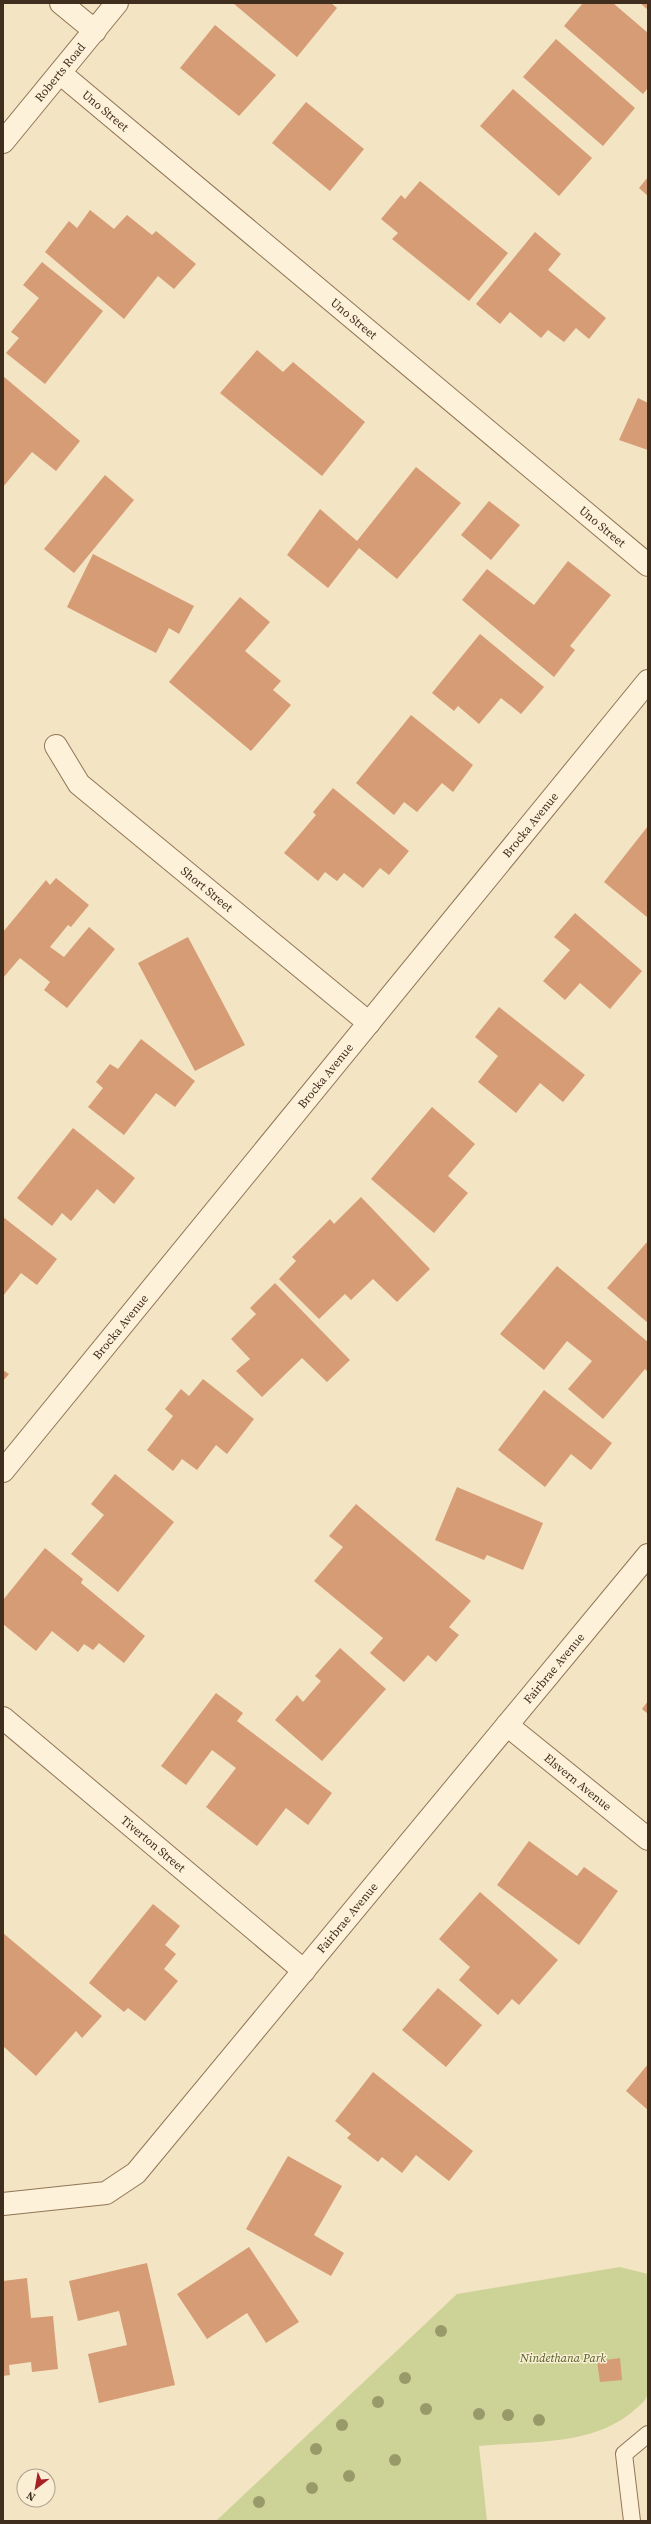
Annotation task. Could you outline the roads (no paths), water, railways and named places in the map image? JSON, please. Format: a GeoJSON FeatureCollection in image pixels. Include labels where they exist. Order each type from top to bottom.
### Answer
{"type":"FeatureCollection","features":[{"type":"Feature","properties":{"kind":"street"},"geometry":{"type":"LineString","coordinates":[[61,3],[95,31]]}},
{"type":"Feature","properties":{"kind":"street","name":"Roberts Road"},"geometry":{"type":"LineString","coordinates":[[3,142],[117,3]]}},
{"type":"Feature","properties":{"kind":"street","name":"Uno Street"},"geometry":{"type":"LineString","coordinates":[[60,73],[648,565]]}},
{"type":"Feature","properties":{"kind":"street","name":"Brocka Avenue"},"geometry":{"type":"LineString","coordinates":[[3,1471],[648,681]]}},
{"type":"Feature","properties":{"kind":"street","name":"Short Street"},"geometry":{"type":"LineString","coordinates":[[56,746],[79,784],[369,1023]]}},
{"type":"Feature","properties":{"kind":"street","name":"Fairbrae Avenue"},"geometry":{"type":"LineString","coordinates":[[3,2204],[106,2193],[136,2173],[648,1555]]}},
{"type":"Feature","properties":{"kind":"street","name":"Tiverton Street"},"geometry":{"type":"LineString","coordinates":[[3,1718],[304,1971]]}},
{"type":"Feature","properties":{"kind":"street","name":"Elsvern Avenue"},"geometry":{"type":"LineString","coordinates":[[507,1725],[648,1839]]}},
{"type":"Feature","properties":{"kind":"lane"},"geometry":{"type":"LineString","coordinates":[[632,2521],[624,2454],[648,2434]]}},
{"type":"Feature","properties":{"kind":"park label","name":"Nindethana Park"},"geometry":{"type":"Point","coordinates":[563,2358]}}]}
